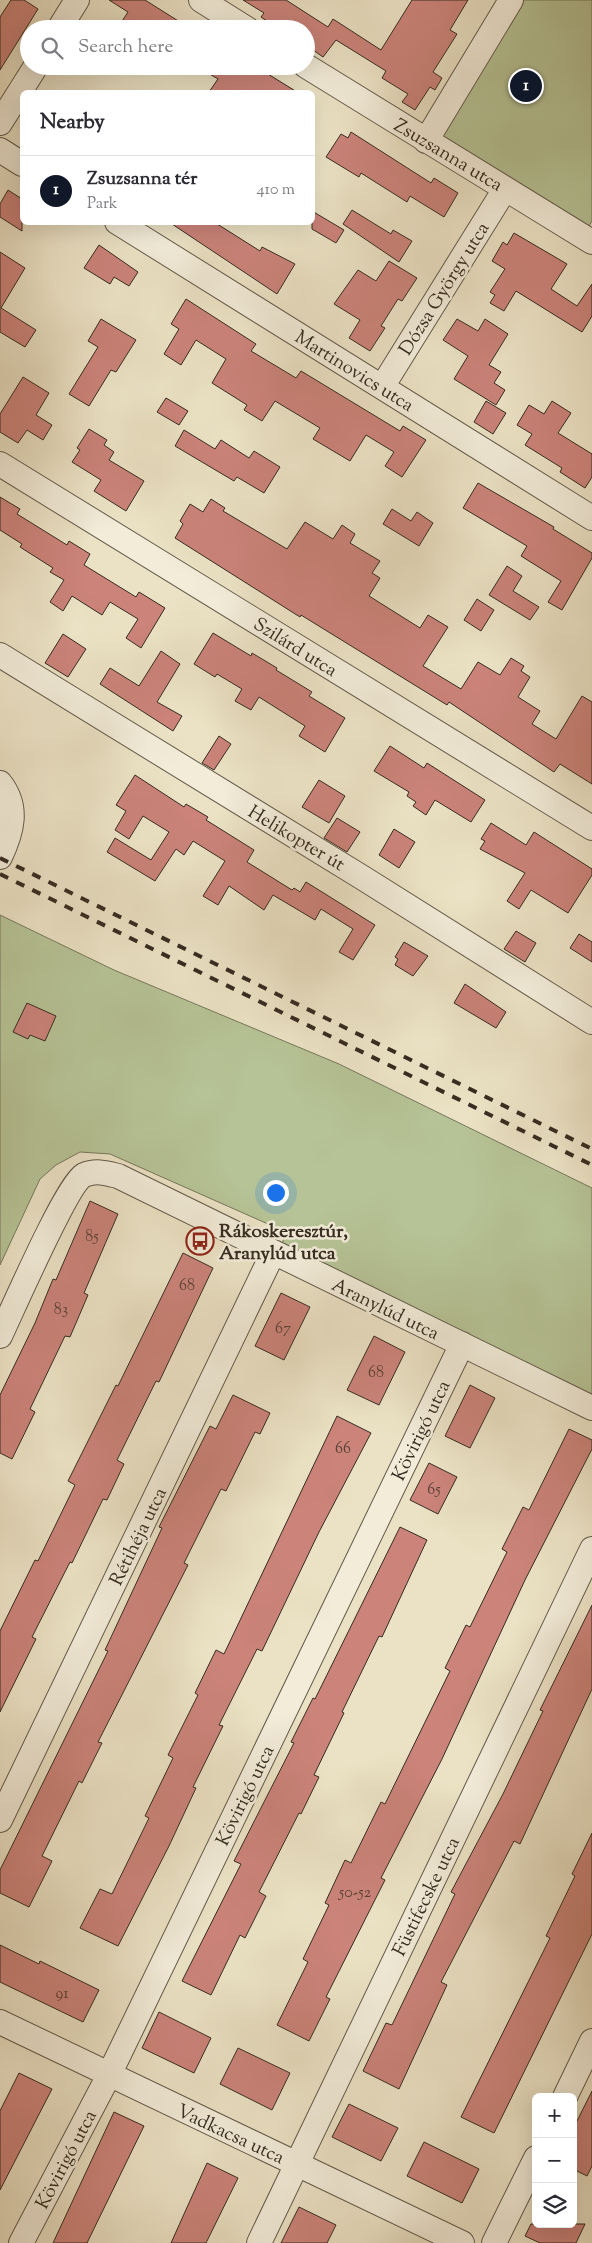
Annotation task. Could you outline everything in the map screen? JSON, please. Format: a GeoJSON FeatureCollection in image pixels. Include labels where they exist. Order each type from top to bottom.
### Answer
{"type":"FeatureCollection","features":[{"type":"Feature","properties":{"kind":"street"},"geometry":{"type":"LineString","coordinates":[[65,20],[77,0]]}},
{"type":"Feature","properties":{"kind":"street"},"geometry":{"type":"LineString","coordinates":[[200,0],[232,20]]}},
{"type":"Feature","properties":{"kind":"street"},"geometry":{"type":"LineString","coordinates":[[426,141],[511,0]]}},
{"type":"Feature","properties":{"kind":"street","name":"Zsuzsanna utca"},"geometry":{"type":"LineString","coordinates":[[315,72],[505,188],[589,233]]}},
{"type":"Feature","properties":{"kind":"street"},"geometry":{"type":"LineString","coordinates":[[3,114],[30,75]]}},
{"type":"Feature","properties":{"kind":"street"},"geometry":{"type":"LineString","coordinates":[[0,150],[20,163]]}},
{"type":"Feature","properties":{"kind":"street","name":"Dózsa György utca"},"geometry":{"type":"LineString","coordinates":[[382,387],[505,188]]}},
{"type":"Feature","properties":{"kind":"street","name":"Martinovics utca"},"geometry":{"type":"LineString","coordinates":[[122,225],[592,518]]}},
{"type":"Feature","properties":{"kind":"street","name":"Szilárd utca"},"geometry":{"type":"LineString","coordinates":[[0,464],[592,828]]}},
{"type":"Feature","properties":{"kind":"street","name":"Helikopter út"},"geometry":{"type":"LineString","coordinates":[[0,656],[363,878],[592,1022]]}},
{"type":"Feature","properties":{"kind":"street"},"geometry":{"type":"LineString","coordinates":[[0,783],[11,806],[12,821],[5,847]]}},
{"type":"Feature","properties":{"kind":"street","name":"Aranylúd utca"},"geometry":{"type":"LineString","coordinates":[[0,1336],[66,1198],[83,1176],[98,1171],[118,1176],[592,1408]]}},
{"type":"Feature","properties":{"kind":"street","name":"Rétihéja utca"},"geometry":{"type":"LineString","coordinates":[[0,1820],[273,1252]]}},
{"type":"Feature","properties":{"kind":"street","name":"Kövirigó utca"},"geometry":{"type":"LineString","coordinates":[[21,2243],[110,2075],[462,1344]]}},
{"type":"Feature","properties":{"kind":"street","name":"Füstifecske utca"},"geometry":{"type":"LineString","coordinates":[[259,2243],[592,1548]]}},
{"type":"Feature","properties":{"kind":"street","name":"Vadkacsa utca"},"geometry":{"type":"LineString","coordinates":[[0,2022],[462,2243]]}},
{"type":"Feature","properties":{"kind":"street"},"geometry":{"type":"LineString","coordinates":[[567,2093],[592,2041]]}},
{"type":"Feature","properties":{"kind":"street"},"geometry":{"type":"LineString","coordinates":[[494,2243],[532,2166]]}},
{"type":"Feature","properties":{"kind":"green space"},"geometry":{"type":"Polygon","coordinates":[[[511,0],[592,0],[592,221],[583,236],[426,141],[511,0]]]}},
{"type":"Feature","properties":{"kind":"green space"},"geometry":{"type":"Polygon","coordinates":[[[0,915],[114,970],[339,1064],[592,1188],[592,1396],[281,1247],[286,1232],[110,1154],[80,1152],[56,1165],[40,1179],[0,1265],[0,915]]]}},
{"type":"Feature","properties":{"kind":"building"},"geometry":{"type":"Polygon","coordinates":[[[11,0],[24,0],[38,9],[31,20],[20,20],[20,38],[0,70],[0,17],[11,0]]]}},
{"type":"Feature","properties":{"kind":"building"},"geometry":{"type":"Polygon","coordinates":[[[109,0],[145,0],[177,20],[123,20],[128,12],[109,0]]]}},
{"type":"Feature","properties":{"kind":"building"},"geometry":{"type":"Polygon","coordinates":[[[243,0],[286,0],[328,27],[333,19],[381,50],[412,0],[468,0],[450,30],[457,34],[433,72],[442,78],[435,90],[430,87],[415,110],[402,102],[408,94],[382,78],[386,71],[336,40],[323,57],[315,51],[315,20],[266,20],[261,17],[264,13],[243,0]]]}},
{"type":"Feature","properties":{"kind":"building"},"geometry":{"type":"Polygon","coordinates":[[[211,75],[270,75],[294,90],[210,90],[218,79],[211,75]]]}},
{"type":"Feature","properties":{"kind":"building"},"geometry":{"type":"Polygon","coordinates":[[[351,132],[431,183],[434,178],[458,193],[444,217],[410,196],[407,202],[361,173],[359,177],[326,157],[341,134],[348,138],[351,132]]]}},
{"type":"Feature","properties":{"kind":"building"},"geometry":{"type":"Polygon","coordinates":[[[8,190],[20,198],[20,225],[22,225],[22,231],[0,217],[0,204],[8,190]]]}},
{"type":"Feature","properties":{"kind":"building"},"geometry":{"type":"Polygon","coordinates":[[[352,210],[391,234],[393,230],[412,241],[399,262],[343,224],[352,210]]]}},
{"type":"Feature","properties":{"kind":"building"},"geometry":{"type":"Polygon","coordinates":[[[315,213],[344,230],[336,243],[312,229],[312,225],[315,225],[315,213]]]}},
{"type":"Feature","properties":{"kind":"building"},"geometry":{"type":"Polygon","coordinates":[[[174,225],[219,225],[260,251],[262,247],[295,264],[277,294],[174,225]]]}},
{"type":"Feature","properties":{"kind":"building"},"geometry":{"type":"Polygon","coordinates":[[[514,233],[567,264],[551,289],[577,306],[592,284],[592,316],[582,332],[516,291],[504,311],[490,303],[495,295],[490,292],[505,269],[492,261],[503,242],[507,245],[514,233]]]}},
{"type":"Feature","properties":{"kind":"building"},"geometry":{"type":"Polygon","coordinates":[[[99,245],[138,272],[129,286],[114,277],[110,284],[84,268],[99,245]]]}},
{"type":"Feature","properties":{"kind":"building"},"geometry":{"type":"Polygon","coordinates":[[[0,252],[25,268],[1,308],[36,330],[25,347],[0,332],[0,252]]]}},
{"type":"Feature","properties":{"kind":"building"},"geometry":{"type":"Polygon","coordinates":[[[389,261],[417,278],[402,301],[398,299],[381,326],[385,328],[370,351],[349,338],[360,320],[334,304],[358,270],[376,281],[389,261]]]}},
{"type":"Feature","properties":{"kind":"building"},"geometry":{"type":"Polygon","coordinates":[[[186,299],[256,344],[251,351],[296,378],[301,371],[400,431],[403,426],[426,440],[402,477],[385,466],[394,452],[366,435],[350,461],[313,439],[320,428],[275,401],[262,421],[244,410],[247,405],[212,383],[226,359],[196,340],[181,365],[164,354],[179,329],[171,324],[186,299]]]}},
{"type":"Feature","properties":{"kind":"building"},"geometry":{"type":"Polygon","coordinates":[[[101,319],[136,340],[116,372],[111,370],[89,406],[69,394],[98,347],[88,341],[101,319]]]}},
{"type":"Feature","properties":{"kind":"building"},"geometry":{"type":"Polygon","coordinates":[[[457,319],[478,331],[485,319],[508,334],[489,365],[501,372],[494,383],[505,390],[496,405],[454,379],[468,356],[443,340],[457,319]]]}},
{"type":"Feature","properties":{"kind":"building"},"geometry":{"type":"Polygon","coordinates":[[[23,377],[49,393],[36,415],[52,425],[43,440],[27,430],[18,443],[0,432],[0,414],[23,377]]]}},
{"type":"Feature","properties":{"kind":"building"},"geometry":{"type":"Polygon","coordinates":[[[166,398],[188,411],[179,425],[157,412],[166,398]]]}},
{"type":"Feature","properties":{"kind":"building"},"geometry":{"type":"Polygon","coordinates":[[[486,401],[506,413],[493,434],[474,422],[486,401]]]}},
{"type":"Feature","properties":{"kind":"building"},"geometry":{"type":"Polygon","coordinates":[[[552,401],[571,413],[558,433],[592,454],[592,477],[585,488],[560,472],[562,468],[525,445],[532,434],[517,425],[529,405],[544,414],[552,401]]]}},
{"type":"Feature","properties":{"kind":"building"},"geometry":{"type":"Polygon","coordinates":[[[89,429],[107,440],[104,445],[114,452],[109,460],[144,481],[126,511],[94,491],[101,480],[72,462],[80,450],[77,448],[89,429]]]}},
{"type":"Feature","properties":{"kind":"building"},"geometry":{"type":"Polygon","coordinates":[[[184,430],[215,449],[221,440],[249,458],[254,451],[280,467],[264,493],[237,477],[234,481],[175,446],[184,430]]]}},
{"type":"Feature","properties":{"kind":"building"},"geometry":{"type":"Polygon","coordinates":[[[478,483],[554,527],[553,529],[592,553],[592,558],[562,610],[548,602],[561,581],[521,556],[527,546],[463,508],[478,483]]]}},
{"type":"Feature","properties":{"kind":"building"},"geometry":{"type":"Polygon","coordinates":[[[0,497],[20,509],[17,514],[67,545],[69,541],[90,554],[84,565],[136,597],[139,592],[165,608],[141,648],[126,638],[138,619],[110,602],[102,615],[72,596],[63,611],[50,602],[64,580],[50,572],[53,568],[20,547],[22,544],[0,530],[0,497]]]}},
{"type":"Feature","properties":{"kind":"building"},"geometry":{"type":"Polygon","coordinates":[[[211,499],[225,508],[223,511],[287,549],[305,522],[333,539],[342,525],[355,534],[350,543],[380,561],[372,573],[380,578],[369,596],[420,628],[428,615],[448,627],[423,666],[461,689],[478,662],[500,675],[511,658],[524,666],[521,671],[530,677],[518,697],[540,711],[532,724],[556,739],[582,696],[592,702],[592,784],[560,764],[554,772],[449,702],[447,705],[301,615],[300,617],[175,538],[183,524],[180,521],[190,504],[203,512],[211,499]]]}},
{"type":"Feature","properties":{"kind":"building"},"geometry":{"type":"Polygon","coordinates":[[[392,509],[411,521],[417,512],[433,523],[419,546],[383,524],[392,509]]]}},
{"type":"Feature","properties":{"kind":"building"},"geometry":{"type":"Polygon","coordinates":[[[507,566],[522,576],[513,591],[539,607],[530,620],[489,595],[507,566]]]}},
{"type":"Feature","properties":{"kind":"building"},"geometry":{"type":"Polygon","coordinates":[[[477,599],[494,610],[481,631],[464,620],[477,599]]]}},
{"type":"Feature","properties":{"kind":"building"},"geometry":{"type":"Polygon","coordinates":[[[213,633],[251,656],[252,653],[277,668],[276,670],[312,692],[309,696],[345,718],[325,752],[299,736],[305,726],[259,697],[251,710],[235,701],[242,689],[217,674],[215,677],[194,664],[213,633]]]}},
{"type":"Feature","properties":{"kind":"building"},"geometry":{"type":"Polygon","coordinates":[[[63,634],[86,649],[68,677],[45,663],[63,634]]]}},
{"type":"Feature","properties":{"kind":"building"},"geometry":{"type":"Polygon","coordinates":[[[161,651],[180,664],[157,702],[182,716],[173,731],[100,684],[110,668],[139,686],[161,651]]]}},
{"type":"Feature","properties":{"kind":"building"},"geometry":{"type":"Polygon","coordinates":[[[219,736],[231,744],[214,770],[202,763],[219,736]]]}},
{"type":"Feature","properties":{"kind":"building"},"geometry":{"type":"Polygon","coordinates":[[[390,746],[424,768],[427,763],[485,800],[471,822],[435,800],[426,815],[413,806],[416,802],[407,796],[409,792],[374,771],[390,746]]]}},
{"type":"Feature","properties":{"kind":"building"},"geometry":{"type":"Polygon","coordinates":[[[135,775],[184,807],[186,804],[208,817],[206,820],[254,850],[247,862],[292,890],[294,888],[300,892],[306,882],[375,925],[353,960],[339,952],[353,929],[321,909],[315,920],[273,895],[264,910],[229,886],[218,905],[203,896],[225,861],[193,841],[184,855],[176,849],[155,881],[107,852],[115,838],[151,860],[169,832],[143,816],[129,839],[115,830],[126,811],[116,805],[135,775]]]}},
{"type":"Feature","properties":{"kind":"building"},"geometry":{"type":"Polygon","coordinates":[[[319,780],[345,796],[329,823],[302,807],[319,780]]]}},
{"type":"Feature","properties":{"kind":"building"},"geometry":{"type":"Polygon","coordinates":[[[337,818],[360,832],[347,852],[324,838],[337,818]]]}},
{"type":"Feature","properties":{"kind":"building"},"geometry":{"type":"Polygon","coordinates":[[[491,823],[526,845],[534,832],[592,869],[592,875],[568,913],[531,890],[519,909],[507,901],[525,873],[480,849],[485,841],[481,839],[491,823]]]}},
{"type":"Feature","properties":{"kind":"building"},"geometry":{"type":"Polygon","coordinates":[[[394,829],[415,842],[399,868],[379,855],[394,829]]]}},
{"type":"Feature","properties":{"kind":"building"},"geometry":{"type":"Polygon","coordinates":[[[516,931],[536,943],[525,962],[504,949],[516,931]]]}},
{"type":"Feature","properties":{"kind":"building"},"geometry":{"type":"Polygon","coordinates":[[[579,934],[592,942],[592,962],[570,948],[579,934]]]}},
{"type":"Feature","properties":{"kind":"building"},"geometry":{"type":"Polygon","coordinates":[[[404,942],[428,956],[413,976],[395,965],[398,959],[395,957],[404,942]]]}},
{"type":"Feature","properties":{"kind":"building"},"geometry":{"type":"Polygon","coordinates":[[[465,984],[506,1012],[496,1028],[454,1003],[465,984]]]}},
{"type":"Feature","properties":{"kind":"building"},"geometry":{"type":"Polygon","coordinates":[[[27,1003],[56,1016],[45,1041],[30,1035],[28,1039],[13,1032],[27,1003]]]}},
{"type":"Feature","properties":{"kind":"building"},"geometry":{"type":"Polygon","coordinates":[[[90,1201],[118,1214],[84,1293],[88,1295],[70,1337],[65,1336],[30,1409],[35,1412],[12,1459],[0,1453],[0,1395],[35,1323],[53,1279],[56,1280],[90,1201]]]}},
{"type":"Feature","properties":{"kind":"building"},"geometry":{"type":"Polygon","coordinates":[[[183,1253],[213,1268],[159,1382],[156,1381],[117,1460],[124,1464],[107,1500],[103,1499],[72,1563],[70,1562],[32,1637],[36,1639],[0,1712],[0,1631],[35,1560],[38,1561],[75,1485],[68,1481],[116,1385],[118,1386],[183,1253]]]}},
{"type":"Feature","properties":{"kind":"building"},"geometry":{"type":"Polygon","coordinates":[[[281,1293],[310,1307],[284,1360],[255,1346],[281,1293]]]}},
{"type":"Feature","properties":{"kind":"building"},"geometry":{"type":"Polygon","coordinates":[[[374,1336],[405,1352],[379,1405],[347,1390],[374,1336]]]}},
{"type":"Feature","properties":{"kind":"building"},"geometry":{"type":"Polygon","coordinates":[[[470,1385],[495,1398],[470,1448],[445,1436],[470,1385]]]}},
{"type":"Feature","properties":{"kind":"building"},"geometry":{"type":"Polygon","coordinates":[[[233,1395],[270,1413],[260,1434],[255,1432],[226,1491],[221,1489],[184,1563],[188,1565],[98,1742],[102,1743],[82,1783],[79,1781],[42,1856],[52,1861],[29,1907],[0,1893],[0,1870],[108,1651],[105,1650],[162,1528],[159,1527],[210,1426],[216,1429],[233,1395]]]}},
{"type":"Feature","properties":{"kind":"building"},"geometry":{"type":"Polygon","coordinates":[[[337,1416],[371,1433],[319,1532],[262,1651],[257,1649],[219,1725],[223,1726],[193,1787],[196,1788],[118,1946],[80,1928],[100,1889],[112,1894],[149,1818],[145,1816],[173,1758],[168,1755],[198,1695],[195,1693],[216,1650],[224,1654],[337,1416]]]}},
{"type":"Feature","properties":{"kind":"building"},"geometry":{"type":"Polygon","coordinates":[[[569,1429],[592,1440],[592,1449],[525,1580],[442,1759],[381,1878],[385,1880],[326,1997],[330,1999],[309,2041],[277,2025],[308,1962],[303,1959],[329,1905],[325,1903],[345,1860],[351,1863],[381,1802],[385,1804],[450,1671],[445,1668],[466,1625],[470,1627],[507,1552],[502,1549],[523,1507],[529,1510],[569,1429]]]}},
{"type":"Feature","properties":{"kind":"building"},"geometry":{"type":"Polygon","coordinates":[[[429,1463],[457,1477],[438,1514],[410,1500],[429,1463]]]}},
{"type":"Feature","properties":{"kind":"building"},"geometry":{"type":"Polygon","coordinates":[[[400,1527],[427,1540],[382,1637],[379,1636],[342,1712],[344,1713],[314,1775],[319,1777],[259,1892],[266,1896],[245,1938],[240,1935],[211,1995],[182,1981],[241,1864],[234,1861],[294,1743],[291,1742],[313,1698],[315,1699],[400,1527]]]}},
{"type":"Feature","properties":{"kind":"building"},"geometry":{"type":"Polygon","coordinates":[[[592,1605],[592,1689],[520,1844],[514,1841],[441,1982],[447,1985],[399,2089],[363,2071],[386,2023],[392,2025],[455,1894],[451,1892],[503,1794],[543,1711],[540,1710],[592,1605]]]}},
{"type":"Feature","properties":{"kind":"building"},"geometry":{"type":"Polygon","coordinates":[[[592,1833],[592,1934],[494,2133],[461,2117],[550,1938],[546,1936],[575,1876],[572,1874],[592,1833]]]}},
{"type":"Feature","properties":{"kind":"building"},"geometry":{"type":"Polygon","coordinates":[[[0,1945],[39,1964],[40,1961],[99,1990],[83,2022],[0,1982],[0,1945]]]}},
{"type":"Feature","properties":{"kind":"building"},"geometry":{"type":"Polygon","coordinates":[[[159,2012],[211,2038],[194,2073],[142,2048],[159,2012]]]}},
{"type":"Feature","properties":{"kind":"building"},"geometry":{"type":"Polygon","coordinates":[[[238,2048],[290,2073],[272,2110],[220,2084],[238,2048]]]}},
{"type":"Feature","properties":{"kind":"building"},"geometry":{"type":"Polygon","coordinates":[[[19,2073],[52,2089],[0,2190],[0,2111],[19,2073]]]}},
{"type":"Feature","properties":{"kind":"building"},"geometry":{"type":"Polygon","coordinates":[[[592,2091],[592,2166],[587,2176],[577,2171],[577,2121],[592,2091]]]}},
{"type":"Feature","properties":{"kind":"building"},"geometry":{"type":"Polygon","coordinates":[[[349,2104],[398,2128],[381,2161],[332,2137],[349,2104]]]}},
{"type":"Feature","properties":{"kind":"building"},"geometry":{"type":"Polygon","coordinates":[[[114,2112],[144,2126],[87,2243],[53,2243],[114,2112]]]}},
{"type":"Feature","properties":{"kind":"building"},"geometry":{"type":"Polygon","coordinates":[[[424,2142],[479,2169],[462,2203],[407,2176],[424,2142]]]}},
{"type":"Feature","properties":{"kind":"building"},"geometry":{"type":"Polygon","coordinates":[[[207,2163],[238,2178],[206,2243],[171,2243],[207,2163]]]}},
{"type":"Feature","properties":{"kind":"building"},"geometry":{"type":"Polygon","coordinates":[[[299,2207],[336,2225],[327,2243],[281,2243],[299,2207]]]}},
{"type":"Feature","properties":{"kind":"building"},"geometry":{"type":"Polygon","coordinates":[[[531,2224],[532,2228],[577,2228],[577,2224],[585,2224],[576,2243],[540,2243],[525,2236],[531,2224]]]}},
{"type":"Feature","properties":{"kind":"railway"},"geometry":{"type":"LineString","coordinates":[[0,858],[592,1149]]}},
{"type":"Feature","properties":{"kind":"railway"},"geometry":{"type":"LineString","coordinates":[[0,874],[592,1165]]}},
{"type":"Feature","properties":{"kind":"place","name":"Zsuzsanna tér"},"geometry":{"type":"Point","coordinates":[526,86]}},
{"type":"Feature","properties":{"kind":"place","name":"Rákoskeresztúr, Aranylúd utca"},"geometry":{"type":"Point","coordinates":[200,1241]}}]}
